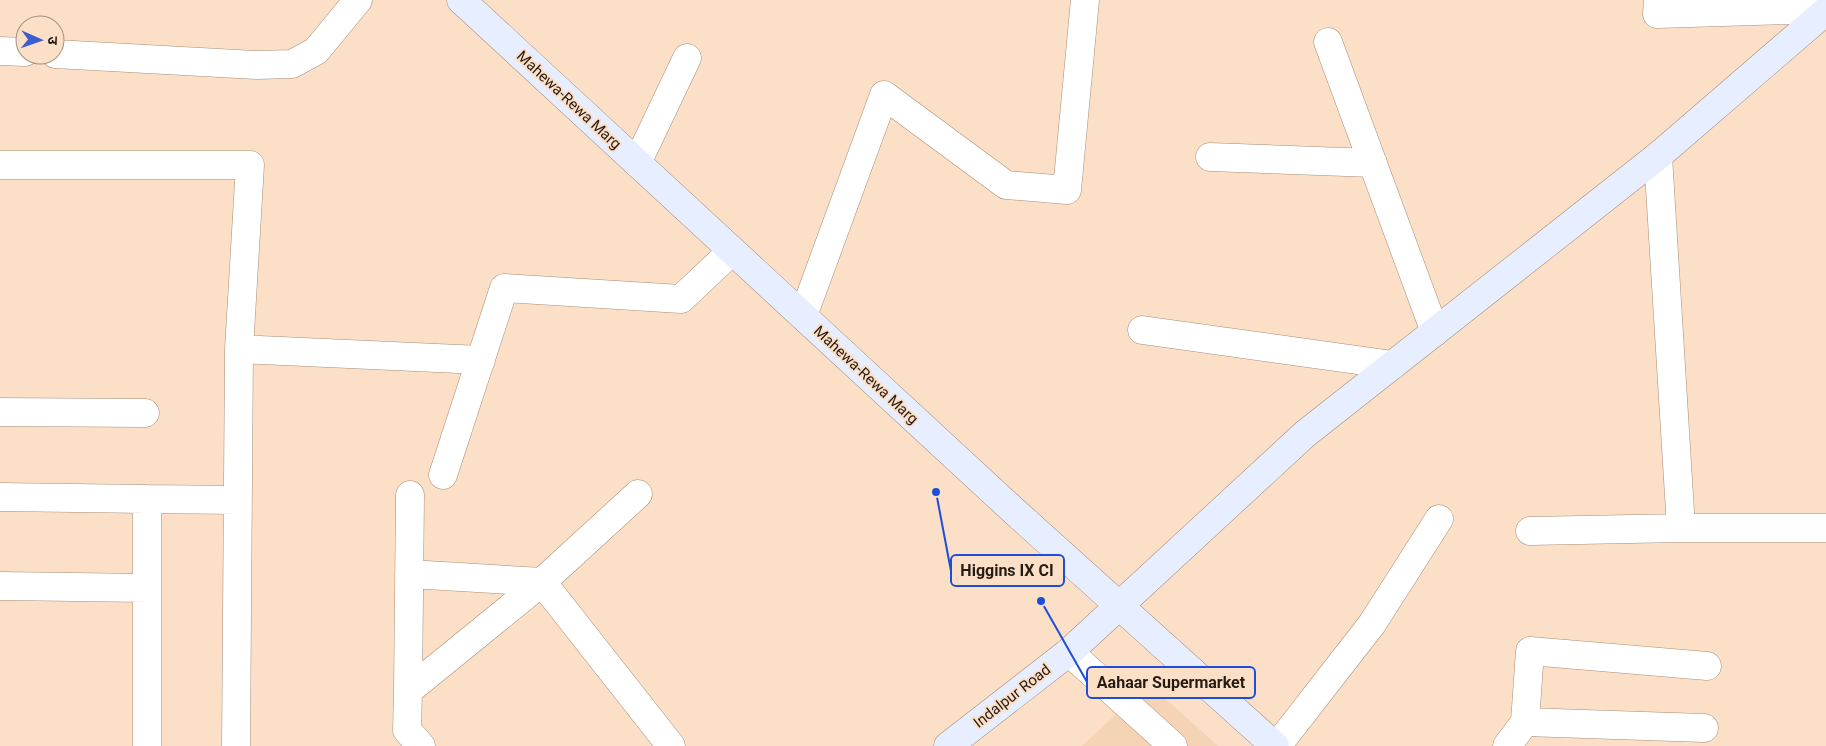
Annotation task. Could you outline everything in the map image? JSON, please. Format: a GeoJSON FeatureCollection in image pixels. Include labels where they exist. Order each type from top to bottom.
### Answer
{"type":"FeatureCollection","features":[{"type":"Feature","properties":{"kind":"street"},"geometry":{"type":"LineString","coordinates":[[65,55],[257,65],[292,64],[316,51],[358,0]]}},
{"type":"Feature","properties":{"kind":"street","name":"Mahewa-Rewa Marg"},"geometry":{"type":"LineString","coordinates":[[461,0],[802,316],[1119,606],[1276,746]]}},
{"type":"Feature","properties":{"kind":"street"},"geometry":{"type":"LineString","coordinates":[[802,316],[884,95],[1006,185],[1066,190],[1084,0]]}},
{"type":"Feature","properties":{"kind":"street"},"geometry":{"type":"LineString","coordinates":[[1658,0],[1657,14],[1826,10]]}},
{"type":"Feature","properties":{"kind":"street","name":"Indalpur Road"},"geometry":{"type":"LineString","coordinates":[[948,746],[1069,652],[1305,434],[1658,156],[1826,10]]}},
{"type":"Feature","properties":{"kind":"street"},"geometry":{"type":"LineString","coordinates":[[1328,42],[1435,332]]}},
{"type":"Feature","properties":{"kind":"street"},"geometry":{"type":"LineString","coordinates":[[0,51],[15,52]]}},
{"type":"Feature","properties":{"kind":"street"},"geometry":{"type":"LineString","coordinates":[[637,163],[686,58]]}},
{"type":"Feature","properties":{"kind":"street"},"geometry":{"type":"LineString","coordinates":[[1658,156],[1681,528]]}},
{"type":"Feature","properties":{"kind":"street"},"geometry":{"type":"LineString","coordinates":[[1210,157],[1373,163]]}},
{"type":"Feature","properties":{"kind":"street"},"geometry":{"type":"LineString","coordinates":[[0,165],[250,164],[239,349],[236,746]]}},
{"type":"Feature","properties":{"kind":"street"},"geometry":{"type":"LineString","coordinates":[[443,475],[504,288],[681,298],[732,251]]}},
{"type":"Feature","properties":{"kind":"street"},"geometry":{"type":"LineString","coordinates":[[1142,330],[1393,365]]}},
{"type":"Feature","properties":{"kind":"street"},"geometry":{"type":"LineString","coordinates":[[239,349],[481,360]]}},
{"type":"Feature","properties":{"kind":"street"},"geometry":{"type":"LineString","coordinates":[[0,412],[145,413]]}},
{"type":"Feature","properties":{"kind":"street"},"geometry":{"type":"LineString","coordinates":[[408,691],[542,582],[638,494]]}},
{"type":"Feature","properties":{"kind":"street"},"geometry":{"type":"LineString","coordinates":[[410,495],[407,730],[421,746]]}},
{"type":"Feature","properties":{"kind":"street"},"geometry":{"type":"LineString","coordinates":[[0,497],[237,500]]}},
{"type":"Feature","properties":{"kind":"street"},"geometry":{"type":"LineString","coordinates":[[147,499],[147,746]]}},
{"type":"Feature","properties":{"kind":"street"},"geometry":{"type":"LineString","coordinates":[[1276,746],[1372,624],[1439,519]]}},
{"type":"Feature","properties":{"kind":"street"},"geometry":{"type":"LineString","coordinates":[[1530,531],[1826,528]]}},
{"type":"Feature","properties":{"kind":"street"},"geometry":{"type":"LineString","coordinates":[[409,574],[542,582],[671,746]]}},
{"type":"Feature","properties":{"kind":"street"},"geometry":{"type":"LineString","coordinates":[[0,586],[147,588]]}},
{"type":"Feature","properties":{"kind":"street"},"geometry":{"type":"LineString","coordinates":[[1507,746],[1525,722],[1530,651],[1707,666]]}},
{"type":"Feature","properties":{"kind":"street"},"geometry":{"type":"LineString","coordinates":[[1069,652],[1173,746]]}},
{"type":"Feature","properties":{"kind":"street"},"geometry":{"type":"LineString","coordinates":[[1525,722],[1704,728]]}},
{"type":"Feature","properties":{"kind":"shaded area"},"geometry":{"type":"Polygon","coordinates":[[[1149,684],[1218,746],[1082,746],[1149,684]]]}},
{"type":"Feature","properties":{"kind":"place","name":"Higgins IX CI"},"geometry":{"type":"Point","coordinates":[936,492]}},
{"type":"Feature","properties":{"kind":"place","name":"Aahaar Supermarket"},"geometry":{"type":"Point","coordinates":[1041,601]}}]}
